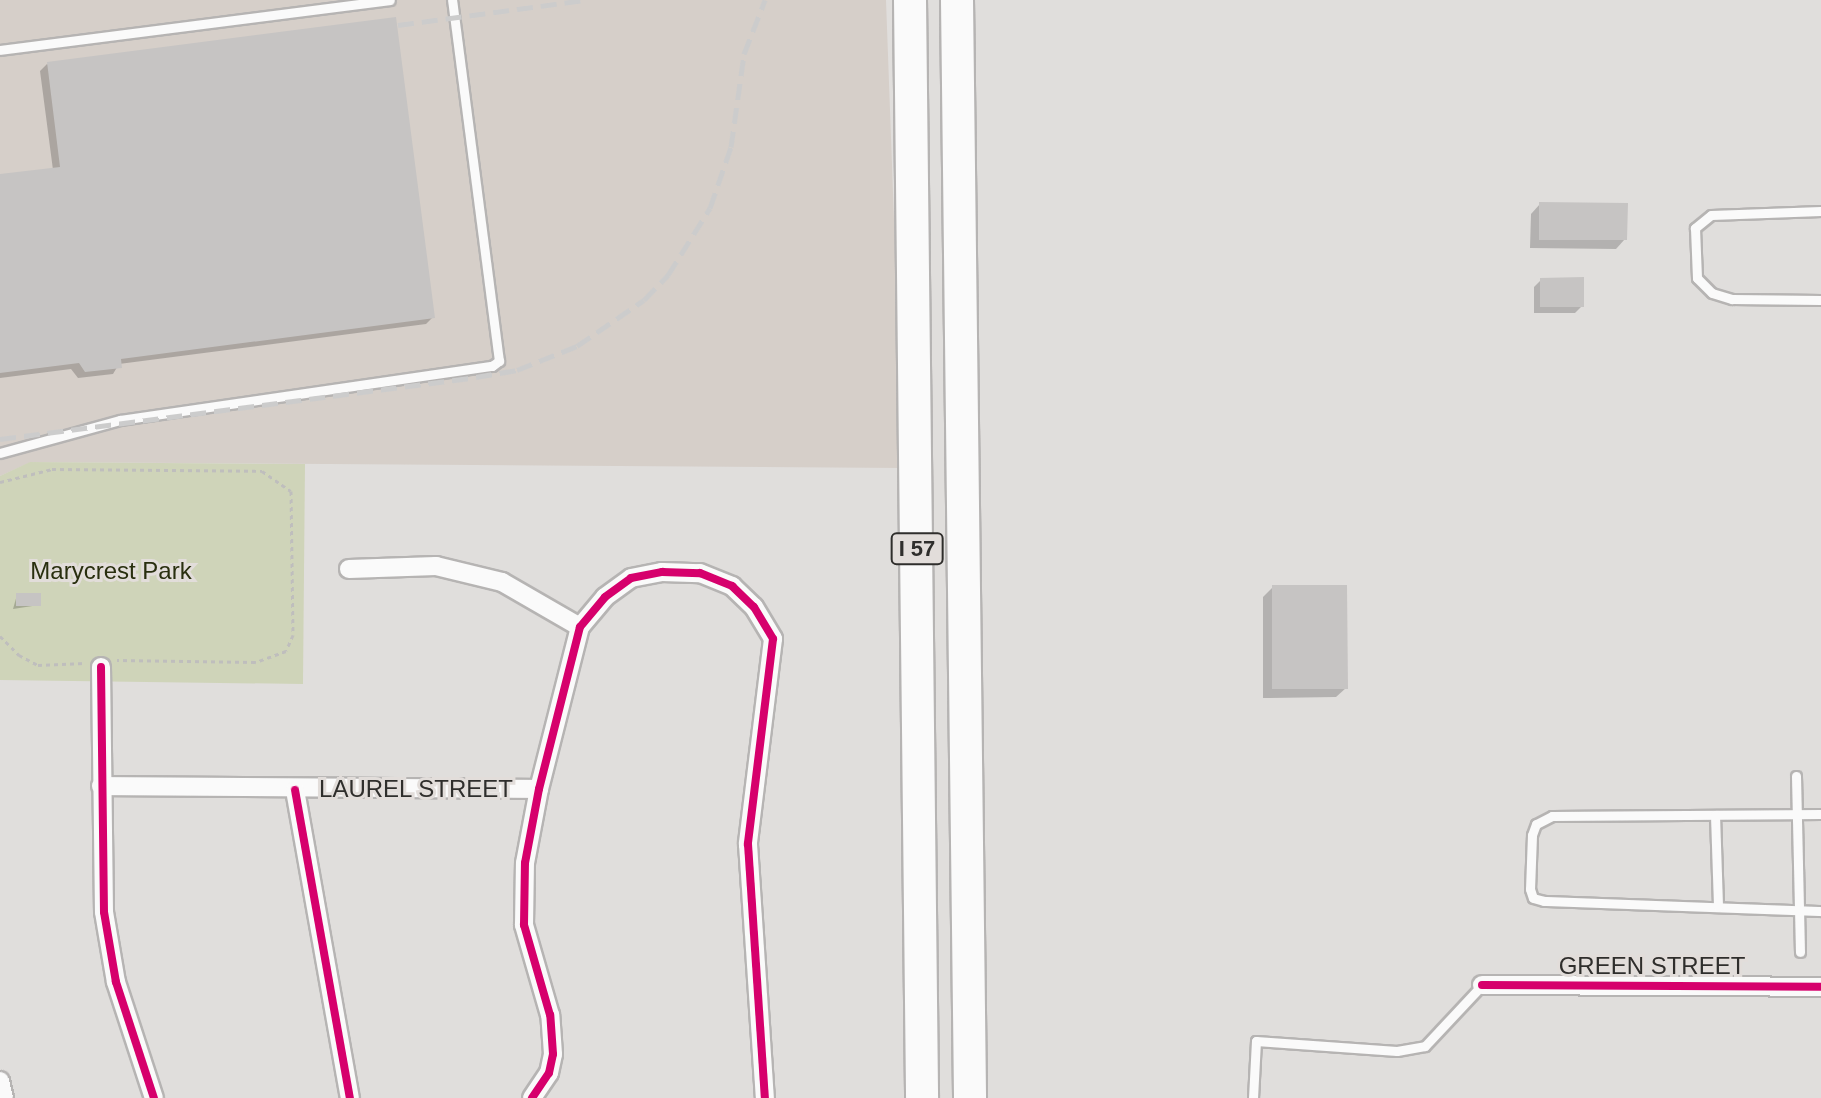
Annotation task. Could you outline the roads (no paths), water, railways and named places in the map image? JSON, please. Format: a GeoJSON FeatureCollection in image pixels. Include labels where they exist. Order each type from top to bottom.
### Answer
{"type":"FeatureCollection","features":[{"type":"Feature","properties":{"kind":"highway","name":"I 57"},"geometry":{"type":"LineString","coordinates":[[910,0],[922,1098]]}},
{"type":"Feature","properties":{"kind":"highway","name":"I 57"},"geometry":{"type":"LineString","coordinates":[[957,0],[970,1098]]}},
{"type":"Feature","properties":{"kind":"street"},"geometry":{"type":"LineString","coordinates":[[349,569],[436,566],[489,579],[537,599],[580,627]]}},
{"type":"Feature","properties":{"kind":"street"},"geometry":{"type":"LineString","coordinates":[[532,1098],[549,1073],[550,1015],[524,925],[525,863],[539,789],[580,627],[605,597],[631,578],[700,573],[732,586],[754,607],[773,639],[748,844],[765,1098]]}},
{"type":"Feature","properties":{"kind":"street"},"geometry":{"type":"LineString","coordinates":[[103,663],[101,786],[104,912],[116,982],[154,1098]]}},
{"type":"Feature","properties":{"kind":"street","name":"LAUREL STREET"},"geometry":{"type":"LineString","coordinates":[[101,786],[295,790],[539,789]]}},
{"type":"Feature","properties":{"kind":"street"},"geometry":{"type":"LineString","coordinates":[[295,790],[350,1098]]}},
{"type":"Feature","properties":{"kind":"street","name":"GREEN STREET"},"geometry":{"type":"LineString","coordinates":[[1482,985],[1821,987]]}},
{"type":"Feature","properties":{"kind":"street"},"geometry":{"type":"LineString","coordinates":[[0,1081],[4,1098]]}},
{"type":"Feature","properties":{"kind":"lane"},"geometry":{"type":"LineString","coordinates":[[0,50],[390,0]]}},
{"type":"Feature","properties":{"kind":"lane"},"geometry":{"type":"LineString","coordinates":[[0,453],[120,420],[492,366],[499,361],[452,0]]}},
{"type":"Feature","properties":{"kind":"lane"},"geometry":{"type":"LineString","coordinates":[[1821,211],[1711,215],[1695,228],[1697,278],[1712,293],[1732,299],[1821,300]]}},
{"type":"Feature","properties":{"kind":"lane"},"geometry":{"type":"LineString","coordinates":[[1796,776],[1800,952]]}},
{"type":"Feature","properties":{"kind":"lane"},"geometry":{"type":"LineString","coordinates":[[1821,814],[1552,816],[1536,824],[1532,835],[1530,889],[1533,898],[1544,901],[1821,911]]}},
{"type":"Feature","properties":{"kind":"lane"},"geometry":{"type":"LineString","coordinates":[[1715,815],[1718,907]]}},
{"type":"Feature","properties":{"kind":"lane"},"geometry":{"type":"LineString","coordinates":[[1253,1098],[1256,1041],[1397,1051],[1425,1046],[1482,985]]}},
{"type":"Feature","properties":{"kind":"railway"},"geometry":{"type":"LineString","coordinates":[[398,25],[586,0]]}},
{"type":"Feature","properties":{"kind":"railway"},"geometry":{"type":"LineString","coordinates":[[0,439],[476,377],[517,370],[577,346],[644,300],[668,275],[710,208],[731,147],[744,54],[765,0]]}},
{"type":"Feature","properties":{"kind":"park label","name":"Marycrest Park"},"geometry":{"type":"Point","coordinates":[111,571]}}]}
